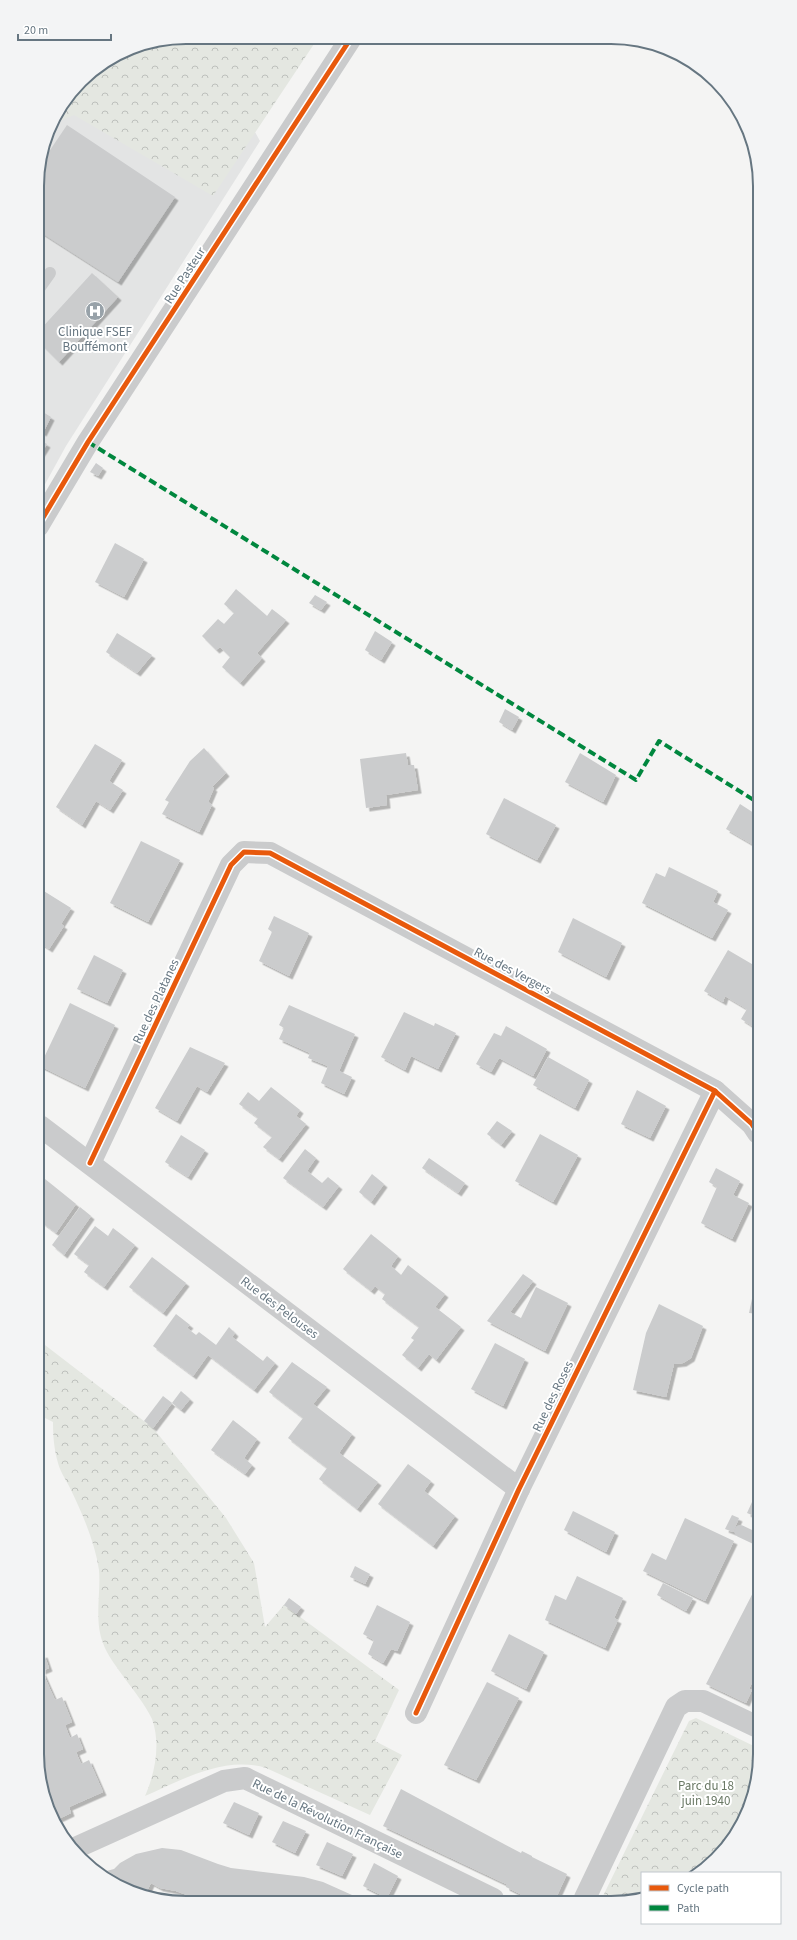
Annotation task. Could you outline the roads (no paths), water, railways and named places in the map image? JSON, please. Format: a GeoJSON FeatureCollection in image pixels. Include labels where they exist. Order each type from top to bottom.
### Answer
{"type":"FeatureCollection","features":[{"type":"Feature","properties":{"kind":"street","name":"Rue Pasteur"},"geometry":{"type":"LineString","coordinates":[[44,516],[88,442],[347,44]]}},
{"type":"Feature","properties":{"kind":"street","name":"Rue des Vergers"},"geometry":{"type":"LineString","coordinates":[[244,852],[270,853],[715,1092],[753,1126]]}},
{"type":"Feature","properties":{"kind":"street","name":"Rue des Platanes"},"geometry":{"type":"LineString","coordinates":[[90,1163],[232,865],[244,852]]}},
{"type":"Feature","properties":{"kind":"street","name":"Rue des Roses"},"geometry":{"type":"LineString","coordinates":[[416,1712],[519,1489],[715,1092]]}},
{"type":"Feature","properties":{"kind":"street","name":"Rue des Pelouses"},"geometry":{"type":"LineString","coordinates":[[44,1129],[519,1489]]}},
{"type":"Feature","properties":{"kind":"street"},"geometry":{"type":"LineString","coordinates":[[586,1896],[676,1707],[685,1701],[703,1701],[753,1725]]}},
{"type":"Feature","properties":{"kind":"street","name":"Rue de la Révolution Française"},"geometry":{"type":"LineString","coordinates":[[78,1847],[224,1781],[245,1778],[488,1896]]}},
{"type":"Feature","properties":{"kind":"lane"},"geometry":{"type":"LineString","coordinates":[[44,282],[50,273]]}},
{"type":"Feature","properties":{"kind":"lane"},"geometry":{"type":"LineString","coordinates":[[740,1532],[753,1537]]}},
{"type":"Feature","properties":{"kind":"place","name":"Clinique FSEF Bouffémont"},"geometry":{"type":"Point","coordinates":[95,311]}},
{"type":"Feature","properties":{"kind":"park label","name":"Parc du 18 juin 1940"},"geometry":{"type":"Point","coordinates":[706,1792]}}]}
